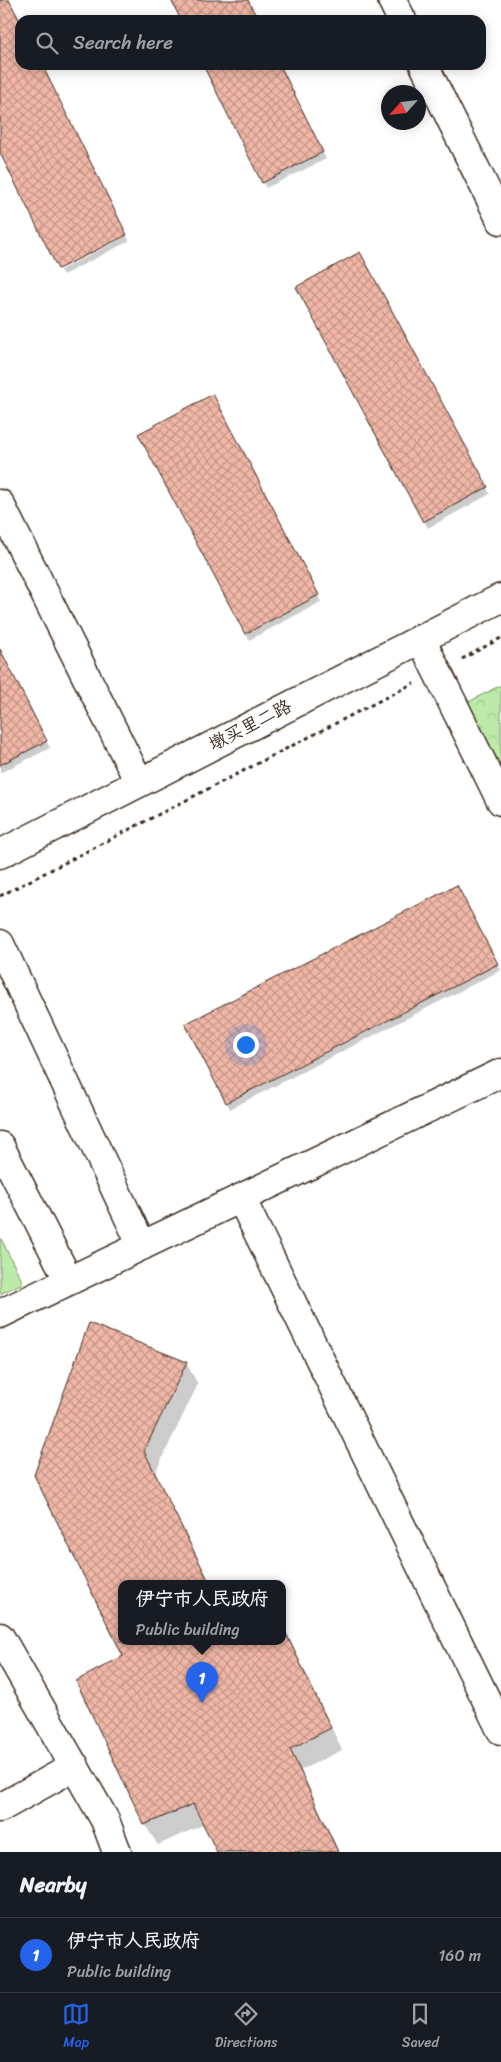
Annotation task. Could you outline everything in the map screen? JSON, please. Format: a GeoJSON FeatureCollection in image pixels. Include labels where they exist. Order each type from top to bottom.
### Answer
{"type":"FeatureCollection","features":[{"type":"Feature","properties":{"kind":"street"},"geometry":{"type":"LineString","coordinates":[[392,0],[400,15]]}},
{"type":"Feature","properties":{"kind":"street"},"geometry":{"type":"LineString","coordinates":[[426,70],[501,220]]}},
{"type":"Feature","properties":{"kind":"street"},"geometry":{"type":"LineString","coordinates":[[0,504],[139,782]]}},
{"type":"Feature","properties":{"kind":"street","name":"墩买里二路"},"geometry":{"type":"LineString","coordinates":[[0,854],[501,598]]}},
{"type":"Feature","properties":{"kind":"street"},"geometry":{"type":"LineString","coordinates":[[421,639],[501,801]]}},
{"type":"Feature","properties":{"kind":"street"},"geometry":{"type":"LineString","coordinates":[[0,944],[142,1246]]}},
{"type":"Feature","properties":{"kind":"street"},"geometry":{"type":"LineString","coordinates":[[0,1314],[501,1073]]}},
{"type":"Feature","properties":{"kind":"street"},"geometry":{"type":"LineString","coordinates":[[0,1146],[69,1281]]}},
{"type":"Feature","properties":{"kind":"street"},"geometry":{"type":"LineString","coordinates":[[241,1198],[501,1730]]}},
{"type":"Feature","properties":{"kind":"street"},"geometry":{"type":"LineString","coordinates":[[0,1637],[105,1820],[117,1852]]}},
{"type":"Feature","properties":{"kind":"street"},"geometry":{"type":"LineString","coordinates":[[0,1808],[75,1766]]}},
{"type":"Feature","properties":{"kind":"path"},"geometry":{"type":"LineString","coordinates":[[0,896],[501,638]]}},
{"type":"Feature","properties":{"kind":"green space"},"geometry":{"type":"Polygon","coordinates":[[[501,685],[501,795],[459,707],[501,685]]]}},
{"type":"Feature","properties":{"kind":"green space"},"geometry":{"type":"Polygon","coordinates":[[[0,1237],[23,1283],[0,1294],[0,1237]]]}},
{"type":"Feature","properties":{"kind":"building"},"geometry":{"type":"Polygon","coordinates":[[[0,0],[9,0],[17,15],[15,15],[15,70],[44,70],[127,235],[58,269],[0,153],[0,0]]]}},
{"type":"Feature","properties":{"kind":"building"},"geometry":{"type":"Polygon","coordinates":[[[171,0],[248,0],[256,15],[178,15],[171,0]]]}},
{"type":"Feature","properties":{"kind":"building"},"geometry":{"type":"Polygon","coordinates":[[[206,70],[282,70],[323,152],[262,183],[206,70]]]}},
{"type":"Feature","properties":{"kind":"building"},"geometry":{"type":"Polygon","coordinates":[[[360,252],[488,487],[423,522],[296,287],[360,252]]]}},
{"type":"Feature","properties":{"kind":"building"},"geometry":{"type":"Polygon","coordinates":[[[213,394],[319,595],[245,634],[138,434],[213,394]]]}},
{"type":"Feature","properties":{"kind":"building"},"geometry":{"type":"Polygon","coordinates":[[[0,649],[47,741],[0,765],[0,649]]]}},
{"type":"Feature","properties":{"kind":"building"},"geometry":{"type":"Polygon","coordinates":[[[457,885],[498,964],[226,1103],[185,1024],[457,885]]]}},
{"type":"Feature","properties":{"kind":"building"},"geometry":{"type":"Polygon","coordinates":[[[89,1323],[187,1362],[144,1451],[208,1580],[118,1580],[118,1645],[286,1645],[286,1633],[331,1728],[290,1749],[338,1852],[217,1852],[193,1804],[144,1825],[76,1681],[123,1656],[34,1475],[89,1323]]]}},
{"type":"Feature","properties":{"kind":"place","name":"伊宁市人民政府"},"geometry":{"type":"Point","coordinates":[202,1703]}}]}
